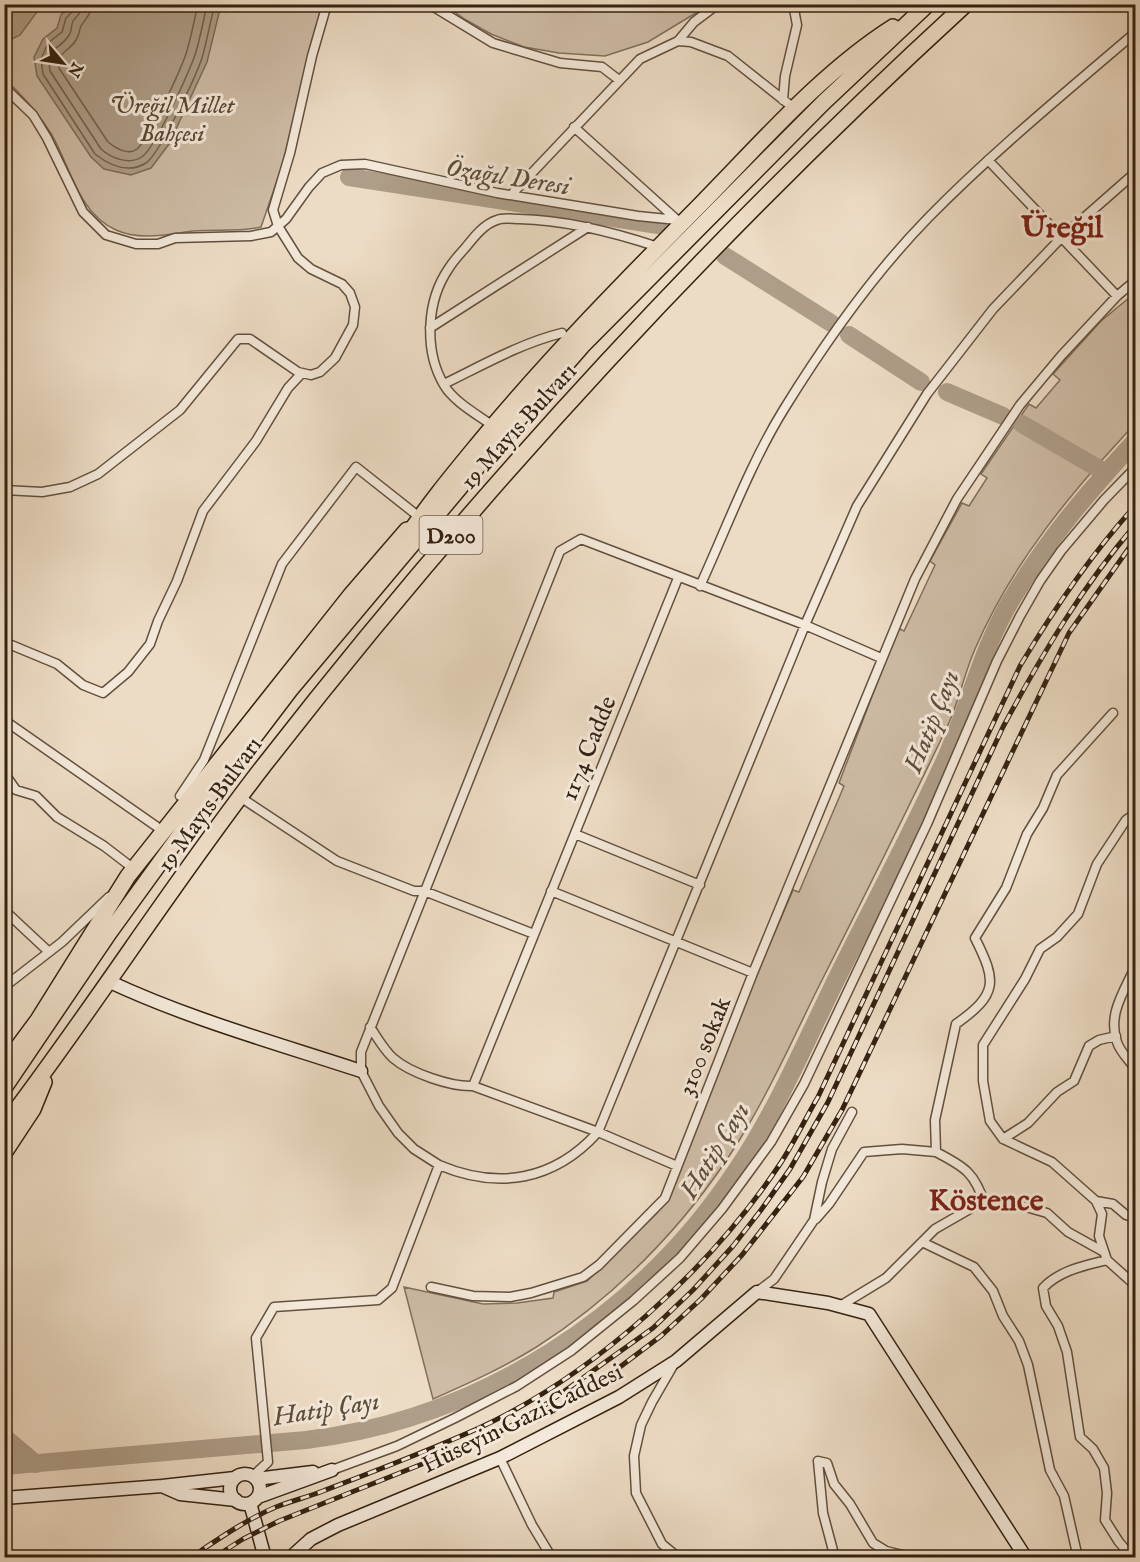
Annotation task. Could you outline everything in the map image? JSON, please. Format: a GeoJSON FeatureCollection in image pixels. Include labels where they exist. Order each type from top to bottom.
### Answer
{"type":"FeatureCollection","features":[{"type":"Feature","properties":{"kind":"highway","name":"19 Mayıs Bulvarı"},"geometry":{"type":"LineString","coordinates":[[4,1126],[51,1065],[108,981],[240,797],[447,540],[608,359],[749,212],[966,4]]}},
{"type":"Feature","properties":{"kind":"highway"},"geometry":{"type":"LineString","coordinates":[[4,1066],[38,1020],[124,882],[343,605],[493,426],[679,222],[719,186],[789,105],[861,50],[927,5]]}},
{"type":"Feature","properties":{"kind":"highway","name":"19 Mayıs Bulvarı"},"geometry":{"type":"LineString","coordinates":[[4,1088],[109,933],[290,690],[483,460],[582,346],[824,102],[927,5]]}},
{"type":"Feature","properties":{"kind":"highway"},"geometry":{"type":"LineString","coordinates":[[715,212],[719,186]]}},
{"type":"Feature","properties":{"kind":"highway"},"geometry":{"type":"LineString","coordinates":[[368,597],[422,512]]}},
{"type":"Feature","properties":{"kind":"highway"},"geometry":{"type":"LineString","coordinates":[[4,1153],[33,1109],[51,1065]]}},
{"type":"Feature","properties":{"kind":"street"},"geometry":{"type":"LineString","coordinates":[[4,490],[42,492],[70,487],[98,474],[180,410],[238,339],[250,339],[302,373],[311,375],[320,372],[335,358],[353,325],[355,307],[350,293],[342,284],[311,268],[298,258],[278,226],[273,210],[290,153],[312,56],[327,4]]}},
{"type":"Feature","properties":{"kind":"street"},"geometry":{"type":"LineString","coordinates":[[429,4],[493,43],[560,63],[602,67],[619,80]]}},
{"type":"Feature","properties":{"kind":"street"},"geometry":{"type":"LineString","coordinates":[[512,194],[640,59],[678,41],[694,22],[718,4]]}},
{"type":"Feature","properties":{"kind":"street"},"geometry":{"type":"LineString","coordinates":[[789,105],[785,76],[797,25],[793,4]]}},
{"type":"Feature","properties":{"kind":"street"},"geometry":{"type":"LineString","coordinates":[[700,586],[757,461],[783,411],[830,338],[877,276],[928,218],[988,160],[1136,32]]}},
{"type":"Feature","properties":{"kind":"street"},"geometry":{"type":"LineString","coordinates":[[678,41],[691,42],[728,56],[789,105]]}},
{"type":"Feature","properties":{"kind":"street"},"geometry":{"type":"LineString","coordinates":[[4,87],[33,115],[47,138],[82,212],[106,235],[136,244],[158,244],[174,238],[251,236],[271,232],[286,219],[322,173],[341,165],[365,164],[497,193],[679,222]]}},
{"type":"Feature","properties":{"kind":"street"},"geometry":{"type":"LineString","coordinates":[[574,127],[679,222]]}},
{"type":"Feature","properties":{"kind":"street"},"geometry":{"type":"LineString","coordinates":[[988,160],[1117,296]]}},
{"type":"Feature","properties":{"kind":"street"},"geometry":{"type":"LineString","coordinates":[[881,658],[805,625],[581,539],[560,551],[361,1052],[361,1071],[379,1106],[414,1149],[439,1165],[462,1175],[489,1180],[516,1178],[545,1171],[586,1145],[598,1132],[805,625],[857,506],[927,394],[993,309],[1061,238],[1136,172]]}},
{"type":"Feature","properties":{"kind":"street"},"geometry":{"type":"LineString","coordinates":[[493,426],[460,401],[444,384],[433,360],[430,328],[436,295],[448,269],[484,227],[498,219],[516,219],[588,227],[658,247]]}},
{"type":"Feature","properties":{"kind":"street"},"geometry":{"type":"LineString","coordinates":[[430,328],[588,227]]}},
{"type":"Feature","properties":{"kind":"street","name":"3100 sokak"},"geometry":{"type":"LineString","coordinates":[[431,1287],[473,1296],[510,1297],[584,1277],[665,1198],[753,973],[915,579],[957,499],[1020,405],[1061,356],[1117,296],[1136,280]]}},
{"type":"Feature","properties":{"kind":"street"},"geometry":{"type":"LineString","coordinates":[[444,384],[506,354],[548,336],[562,333]]}},
{"type":"Feature","properties":{"kind":"street"},"geometry":{"type":"LineString","coordinates":[[4,642],[57,664],[84,685],[103,693],[128,672],[150,644],[203,511],[256,441],[288,388],[302,373]]}},
{"type":"Feature","properties":{"kind":"street"},"geometry":{"type":"LineString","coordinates":[[180,796],[204,760],[282,564],[357,467],[422,512]]}},
{"type":"Feature","properties":{"kind":"street"},"geometry":{"type":"LineString","coordinates":[[162,1486],[180,1494],[236,1500],[240,1503],[254,1500],[398,1446],[517,1386],[571,1351],[633,1301],[680,1258],[722,1209],[771,1142],[804,1084],[927,824],[997,661],[1040,581],[1061,551],[1104,500],[1136,467]]}},
{"type":"Feature","properties":{"kind":"street","name":"1174 Cadde"},"geometry":{"type":"LineString","coordinates":[[473,1086],[678,578]]}},
{"type":"Feature","properties":{"kind":"street"},"geometry":{"type":"LineString","coordinates":[[936,1152],[935,1120],[957,1024],[977,1009],[991,988],[989,966],[975,938],[1006,888],[1027,834],[1043,808],[1057,775],[1113,713]]}},
{"type":"Feature","properties":{"kind":"street"},"geometry":{"type":"LineString","coordinates":[[4,720],[163,831]]}},
{"type":"Feature","properties":{"kind":"street"},"geometry":{"type":"LineString","coordinates":[[4,773],[16,790],[36,796],[57,817],[104,846],[134,869]]}},
{"type":"Feature","properties":{"kind":"street"},"geometry":{"type":"LineString","coordinates":[[240,797],[337,861],[414,891],[424,891],[534,934]]}},
{"type":"Feature","properties":{"kind":"street"},"geometry":{"type":"LineString","coordinates":[[1106,1256],[1099,1236],[1102,1214],[1096,1201],[1052,1162],[1003,1139],[990,1121],[983,1081],[983,1045],[1025,979],[1040,949],[1057,937],[1078,914],[1097,864],[1126,820],[1136,813]]}},
{"type":"Feature","properties":{"kind":"street"},"geometry":{"type":"LineString","coordinates":[[574,834],[700,885]]}},
{"type":"Feature","properties":{"kind":"street"},"geometry":{"type":"LineString","coordinates":[[4,987],[49,952],[124,882]]}},
{"type":"Feature","properties":{"kind":"street"},"geometry":{"type":"LineString","coordinates":[[551,891],[753,973]]}},
{"type":"Feature","properties":{"kind":"street"},"geometry":{"type":"LineString","coordinates":[[4,910],[49,952]]}},
{"type":"Feature","properties":{"kind":"street"},"geometry":{"type":"LineString","coordinates":[[1136,965],[1132,982],[1118,1002],[1113,1026],[1117,1044],[1136,1070]]}},
{"type":"Feature","properties":{"kind":"street"},"geometry":{"type":"LineString","coordinates":[[108,981],[140,996],[223,1026],[361,1071]]}},
{"type":"Feature","properties":{"kind":"street"},"geometry":{"type":"LineString","coordinates":[[370,1027],[391,1057],[415,1071],[462,1086],[473,1086],[598,1132],[677,1166]]}},
{"type":"Feature","properties":{"kind":"street"},"geometry":{"type":"LineString","coordinates":[[1003,1139],[1028,1123],[1057,1092],[1074,1081],[1089,1046],[1099,1040],[1116,1036]]}},
{"type":"Feature","properties":{"kind":"street"},"geometry":{"type":"LineString","coordinates":[[814,1220],[832,1149],[852,1112]]}},
{"type":"Feature","properties":{"kind":"street"},"geometry":{"type":"LineString","coordinates":[[757,1292],[774,1279],[864,1152],[902,1149],[936,1152],[959,1164],[978,1184],[985,1205]]}},
{"type":"Feature","properties":{"kind":"street"},"geometry":{"type":"LineString","coordinates":[[255,1477],[268,1462],[256,1338],[274,1307],[378,1300],[392,1288],[439,1165]]}},
{"type":"Feature","properties":{"kind":"street"},"geometry":{"type":"LineString","coordinates":[[1096,1201],[1113,1204],[1126,1215],[1136,1218]]}},
{"type":"Feature","properties":{"kind":"street"},"geometry":{"type":"LineString","coordinates":[[840,1306],[885,1278],[935,1229],[975,1206],[995,1204],[1026,1207],[1047,1213],[1068,1232],[1106,1256],[1136,1286]]}},
{"type":"Feature","properties":{"kind":"street"},"geometry":{"type":"LineString","coordinates":[[922,1242],[974,1267],[993,1291],[1003,1316],[1019,1341],[1028,1365],[1050,1470],[1064,1496],[1078,1557]]}},
{"type":"Feature","properties":{"kind":"street"},"geometry":{"type":"LineString","coordinates":[[1106,1256],[1052,1278],[1043,1288],[1046,1306],[1058,1326],[1067,1352],[1080,1437],[1093,1449],[1104,1468],[1107,1492],[1105,1520],[1119,1542],[1133,1557]]}},
{"type":"Feature","properties":{"kind":"street"},"geometry":{"type":"LineString","coordinates":[[757,1292],[840,1306],[869,1314],[1026,1557]]}},
{"type":"Feature","properties":{"kind":"street","name":"Hüseyin Gazi Caddesi"},"geometry":{"type":"LineString","coordinates":[[290,1557],[311,1539],[338,1525],[500,1458],[619,1397],[676,1361],[757,1292]]}},
{"type":"Feature","properties":{"kind":"street"},"geometry":{"type":"LineString","coordinates":[[676,1361],[645,1417],[634,1456],[636,1493],[662,1544],[679,1557]]}},
{"type":"Feature","properties":{"kind":"street"},"geometry":{"type":"LineString","coordinates":[[500,1458],[532,1525],[552,1557]]}},
{"type":"Feature","properties":{"kind":"street"},"geometry":{"type":"LineString","coordinates":[[835,1557],[823,1513],[818,1461],[827,1463],[834,1484],[850,1504],[873,1543],[886,1551],[915,1557]]}},
{"type":"Feature","properties":{"kind":"street"},"geometry":{"type":"LineString","coordinates":[[4,1498],[162,1486],[235,1478],[243,1474],[255,1477],[332,1470]]}},
{"type":"Feature","properties":{"kind":"street"},"geometry":{"type":"LineString","coordinates":[[255,1477],[260,1488],[254,1500],[265,1557]]}},
{"type":"Feature","properties":{"kind":"street"},"geometry":{"type":"LineString","coordinates":[[235,1478],[231,1492],[236,1500]]}},
{"type":"Feature","properties":{"kind":"green space"},"geometry":{"type":"Polygon","coordinates":[[[709,4],[648,42],[605,56],[559,53],[524,47],[491,34],[445,5],[709,4]]]}},
{"type":"Feature","properties":{"kind":"green space","name":"Üreğil Millet Bahçesi"},"geometry":{"type":"Polygon","coordinates":[[[4,5],[322,5],[282,166],[261,227],[145,236],[116,230],[103,222],[84,201],[47,127],[5,79],[4,5]]]}},
{"type":"Feature","properties":{"kind":"green space"},"geometry":{"type":"Polygon","coordinates":[[[1135,293],[1135,424],[1045,529],[990,617],[975,649],[952,716],[916,791],[777,1073],[729,1157],[683,1218],[657,1247],[600,1300],[570,1324],[525,1354],[433,1399],[404,1287],[483,1304],[517,1303],[553,1298],[554,1292],[587,1281],[656,1214],[668,1199],[757,974],[793,890],[799,892],[844,786],[839,783],[898,628],[904,631],[935,565],[930,561],[962,503],[969,506],[987,478],[981,474],[1029,404],[1036,408],[1060,380],[1053,374],[1101,321],[1135,293]]]}},
{"type":"Feature","properties":{"kind":"water"},"geometry":{"type":"Polygon","coordinates":[[[5,4],[42,4],[20,35],[8,41],[5,39],[5,4]]]}},
{"type":"Feature","properties":{"kind":"water"},"geometry":{"type":"Polygon","coordinates":[[[71,5],[221,5],[207,62],[169,144],[151,168],[131,175],[104,169],[91,157],[37,76],[34,57],[43,39],[57,28],[61,15],[71,5]]]}},
{"type":"Feature","properties":{"kind":"waterway","name":"Özağıl Deresi"},"geometry":{"type":"LineString","coordinates":[[349,177],[658,225]]}},
{"type":"Feature","properties":{"kind":"waterway","name":"Özağıl Deresi"},"geometry":{"type":"LineString","coordinates":[[725,256],[831,323]]}},
{"type":"Feature","properties":{"kind":"waterway","name":"Özağıl Deresi"},"geometry":{"type":"LineString","coordinates":[[849,335],[921,382]]}},
{"type":"Feature","properties":{"kind":"waterway","name":"Özağıl Deresi"},"geometry":{"type":"LineString","coordinates":[[947,392],[1003,416]]}},
{"type":"Feature","properties":{"kind":"waterway","name":"Özağıl Deresi"},"geometry":{"type":"LineString","coordinates":[[1022,424],[1106,473]]}},
{"type":"Feature","properties":{"kind":"waterway","name":"Hatip Çayı"},"geometry":{"type":"LineString","coordinates":[[4,1466],[306,1440],[371,1428],[434,1409],[494,1384],[551,1352],[605,1314],[654,1270],[699,1221],[738,1168],[778,1100],[932,788],[991,640],[1010,602],[1068,518],[1136,440]]}},
{"type":"Feature","properties":{"kind":"waterway"},"geometry":{"type":"LineString","coordinates":[[4,1437],[36,1464]]}},
{"type":"Feature","properties":{"kind":"railway"},"geometry":{"type":"LineString","coordinates":[[190,1558],[265,1512],[440,1445],[522,1406],[565,1379],[646,1316],[720,1242],[780,1164],[818,1097],[1020,666],[1074,582],[1136,505]]}},
{"type":"Feature","properties":{"kind":"railway"},"geometry":{"type":"LineString","coordinates":[[213,1558],[243,1539],[279,1521],[485,1439],[528,1417],[653,1328],[693,1290],[733,1246],[790,1169],[828,1102],[1003,727],[1018,700],[1080,597],[1136,524]]}},
{"type":"Feature","properties":{"kind":"railway"},"geometry":{"type":"LineString","coordinates":[[537,1420],[596,1385],[661,1336],[701,1299],[742,1255],[803,1177],[842,1110],[1069,633],[1136,538]]}},
{"type":"Feature","properties":{"kind":"district","name":"Üreğil"},"geometry":{"type":"Point","coordinates":[1062,227]}},
{"type":"Feature","properties":{"kind":"district","name":"Köstence"},"geometry":{"type":"Point","coordinates":[986,1200]}}]}
